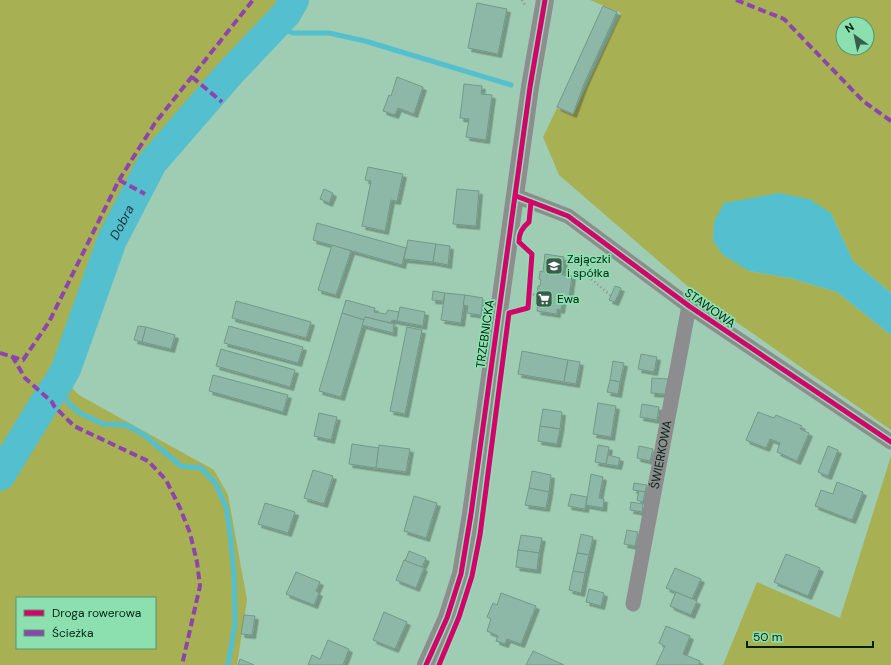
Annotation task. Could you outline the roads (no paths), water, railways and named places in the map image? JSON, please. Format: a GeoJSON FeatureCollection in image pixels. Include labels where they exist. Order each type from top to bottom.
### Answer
{"type":"FeatureCollection","features":[{"type":"Feature","properties":{"kind":"street","name":"TRZEBNICKA"},"geometry":{"type":"LineString","coordinates":[[426,665],[447,618],[461,574],[471,514],[530,88],[545,0]]}},
{"type":"Feature","properties":{"kind":"street","name":"STAWOWA"},"geometry":{"type":"LineString","coordinates":[[516,196],[568,216],[689,306],[891,442]]}},
{"type":"Feature","properties":{"kind":"street","name":"ŚWIERKOWA"},"geometry":{"type":"LineString","coordinates":[[632,604],[689,306]]}},
{"type":"Feature","properties":{"kind":"water"},"geometry":{"type":"Polygon","coordinates":[[[779,193],[809,199],[831,213],[853,261],[891,293],[891,335],[837,292],[790,278],[749,271],[723,255],[713,241],[714,222],[724,203],[779,193]]]}},
{"type":"Feature","properties":{"kind":"waterway","name":"Dobra"},"geometry":{"type":"LineString","coordinates":[[0,476],[66,369],[112,240],[152,163],[231,72],[286,14],[294,0]]}},
{"type":"Feature","properties":{"kind":"waterway"},"geometry":{"type":"LineString","coordinates":[[276,25],[281,29],[293,33],[329,33],[365,41],[511,85]]}},
{"type":"Feature","properties":{"kind":"waterway"},"geometry":{"type":"LineString","coordinates":[[57,385],[69,404],[80,413],[103,424],[126,425],[143,434],[181,466],[201,468],[216,484],[226,507],[234,573],[235,624],[228,665]]}},
{"type":"Feature","properties":{"kind":"place","name":"Zajączki i spółka"},"geometry":{"type":"Point","coordinates":[554,266]}},
{"type":"Feature","properties":{"kind":"place","name":"Ewa"},"geometry":{"type":"Point","coordinates":[544,299]}}]}
